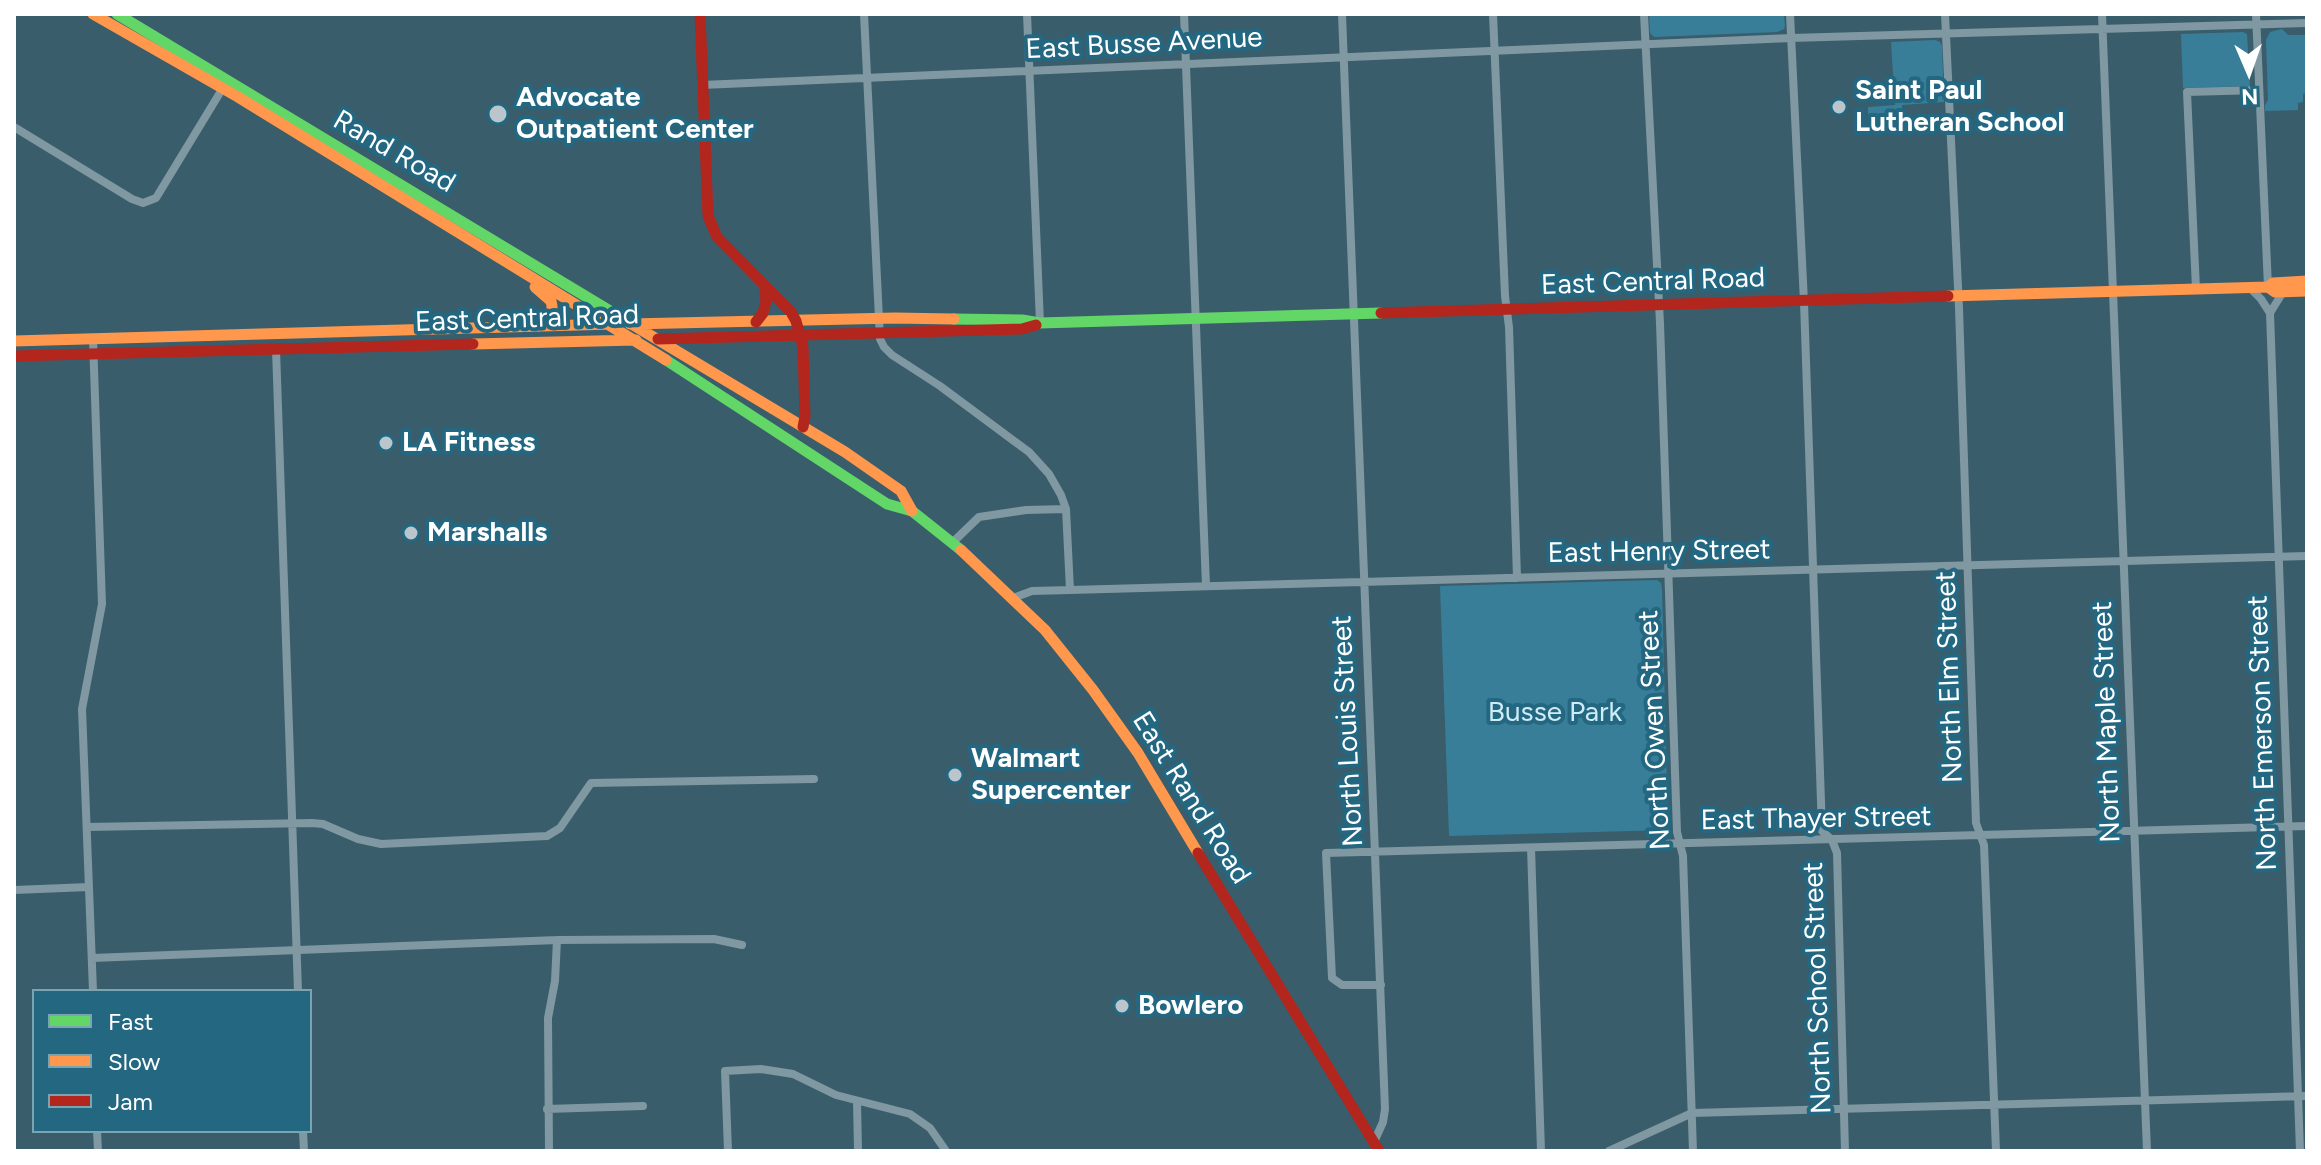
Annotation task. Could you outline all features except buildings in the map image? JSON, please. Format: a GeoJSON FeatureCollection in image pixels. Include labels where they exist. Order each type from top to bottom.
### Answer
{"type":"FeatureCollection","features":[{"type":"Feature","properties":{"kind":"main road","name":"Rand Road"},"geometry":{"type":"LineString","coordinates":[[93,14],[251,105],[621,332]]}},
{"type":"Feature","properties":{"kind":"main road","name":"Rand Road"},"geometry":{"type":"LineString","coordinates":[[117,14],[646,331]]}},
{"type":"Feature","properties":{"kind":"main road"},"geometry":{"type":"LineString","coordinates":[[700,14],[708,216],[712,228],[730,251],[791,312],[796,321],[802,336],[803,427]]}},
{"type":"Feature","properties":{"kind":"main road"},"geometry":{"type":"LineString","coordinates":[[495,255],[551,301],[552,314],[542,326]]}},
{"type":"Feature","properties":{"kind":"main road","name":"East Central Road"},"geometry":{"type":"LineString","coordinates":[[14,356],[802,336],[878,326],[1022,320],[1040,323],[1804,302],[2250,288],[2307,281]]}},
{"type":"Feature","properties":{"kind":"main road"},"geometry":{"type":"LineString","coordinates":[[756,322],[765,307],[765,287]]}},
{"type":"Feature","properties":{"kind":"main road","name":"East Central Road"},"geometry":{"type":"LineString","coordinates":[[2268,287],[2275,292],[2307,291]]}},
{"type":"Feature","properties":{"kind":"main road","name":"East Central Road"},"geometry":{"type":"LineString","coordinates":[[14,341],[609,324],[796,321],[878,326]]}},
{"type":"Feature","properties":{"kind":"main road","name":"East Rand Road"},"geometry":{"type":"LineString","coordinates":[[646,331],[845,452],[901,491],[912,511]]}},
{"type":"Feature","properties":{"kind":"main road","name":"East Rand Road"},"geometry":{"type":"LineString","coordinates":[[621,332],[887,504],[912,511],[953,542],[1045,630],[1138,753],[1376,1147]]}},
{"type":"Feature","properties":{"kind":"street"},"geometry":{"type":"LineString","coordinates":[[864,14],[878,326],[884,347],[1029,452],[1053,479],[1066,509],[1070,590]]}},
{"type":"Feature","properties":{"kind":"street"},"geometry":{"type":"LineString","coordinates":[[1027,14],[1040,323]]}},
{"type":"Feature","properties":{"kind":"street"},"geometry":{"type":"LineString","coordinates":[[1184,14],[1206,586]]}},
{"type":"Feature","properties":{"kind":"street","name":"North Louis Street"},"geometry":{"type":"LineString","coordinates":[[1342,14],[1385,1109],[1376,1147]]}},
{"type":"Feature","properties":{"kind":"street"},"geometry":{"type":"LineString","coordinates":[[1493,14],[1509,327],[1517,578]]}},
{"type":"Feature","properties":{"kind":"street","name":"North Owen Street"},"geometry":{"type":"LineString","coordinates":[[1644,14],[1659,306],[1677,832],[1683,856],[1693,1151]]}},
{"type":"Feature","properties":{"kind":"street","name":"North School Street"},"geometry":{"type":"LineString","coordinates":[[1790,14],[1804,302],[1822,831],[1832,840],[1837,853],[1845,1151]]}},
{"type":"Feature","properties":{"kind":"street","name":"North Elm Street"},"geometry":{"type":"LineString","coordinates":[[1945,14],[1976,823],[1982,836],[1996,1151]]}},
{"type":"Feature","properties":{"kind":"street","name":"North Maple Street"},"geometry":{"type":"LineString","coordinates":[[2102,14],[2147,1151]]}},
{"type":"Feature","properties":{"kind":"street"},"geometry":{"type":"LineString","coordinates":[[2256,14],[2268,287]]}},
{"type":"Feature","properties":{"kind":"street","name":"East Busse Avenue"},"geometry":{"type":"LineString","coordinates":[[702,85],[1791,38],[2307,23]]}},
{"type":"Feature","properties":{"kind":"street"},"geometry":{"type":"LineString","coordinates":[[2196,289],[2187,92],[2259,90]]}},
{"type":"Feature","properties":{"kind":"street"},"geometry":{"type":"LineString","coordinates":[[14,127],[143,203],[156,198],[221,91]]}},
{"type":"Feature","properties":{"kind":"street"},"geometry":{"type":"LineString","coordinates":[[2250,288],[2270,313],[2283,292]]}},
{"type":"Feature","properties":{"kind":"street","name":"North Emerson Street"},"geometry":{"type":"LineString","coordinates":[[2270,313],[2288,827],[2302,1097],[2300,1151]]}},
{"type":"Feature","properties":{"kind":"street"},"geometry":{"type":"LineString","coordinates":[[93,339],[102,604],[82,709],[93,989]]}},
{"type":"Feature","properties":{"kind":"street"},"geometry":{"type":"LineString","coordinates":[[276,349],[298,989]]}},
{"type":"Feature","properties":{"kind":"street"},"geometry":{"type":"LineString","coordinates":[[953,542],[979,517],[1028,510],[1066,509]]}},
{"type":"Feature","properties":{"kind":"street","name":"East Henry Street"},"geometry":{"type":"LineString","coordinates":[[1013,598],[1032,591],[2307,556]]}},
{"type":"Feature","properties":{"kind":"street"},"geometry":{"type":"LineString","coordinates":[[87,827],[323,824],[358,839],[381,844],[547,836],[560,828],[591,783],[814,779]]}},
{"type":"Feature","properties":{"kind":"street","name":"East Thayer Street"},"geometry":{"type":"LineString","coordinates":[[1381,985],[1345,986],[1332,978],[1326,853],[2307,826]]}},
{"type":"Feature","properties":{"kind":"street"},"geometry":{"type":"LineString","coordinates":[[1531,848],[1541,1151]]}},
{"type":"Feature","properties":{"kind":"street"},"geometry":{"type":"LineString","coordinates":[[14,890],[89,887]]}},
{"type":"Feature","properties":{"kind":"street"},"geometry":{"type":"LineString","coordinates":[[92,958],[557,940],[714,939],[742,945]]}},
{"type":"Feature","properties":{"kind":"street"},"geometry":{"type":"LineString","coordinates":[[549,1151],[548,1018],[555,981],[557,940]]}},
{"type":"Feature","properties":{"kind":"street"},"geometry":{"type":"LineString","coordinates":[[728,1151],[725,1071],[761,1069],[793,1074],[836,1095],[910,1114],[930,1128],[946,1151]]}},
{"type":"Feature","properties":{"kind":"street"},"geometry":{"type":"LineString","coordinates":[[1609,1151],[1692,1113],[2302,1097]]}},
{"type":"Feature","properties":{"kind":"street"},"geometry":{"type":"LineString","coordinates":[[857,1101],[858,1151]]}},
{"type":"Feature","properties":{"kind":"street"},"geometry":{"type":"LineString","coordinates":[[547,1109],[643,1106]]}},
{"type":"Feature","properties":{"kind":"green space"},"geometry":{"type":"Polygon","coordinates":[[[1649,14],[1784,14],[1785,26],[1777,32],[1654,37],[1650,33],[1649,14]]]}},
{"type":"Feature","properties":{"kind":"green space"},"geometry":{"type":"Polygon","coordinates":[[[2282,29],[2288,35],[2307,35],[2307,93],[2303,94],[2303,102],[2298,103],[2298,110],[2265,111],[2268,100],[2266,40],[2270,32],[2282,29]]]}},
{"type":"Feature","properties":{"kind":"green space"},"geometry":{"type":"Polygon","coordinates":[[[2181,34],[2247,34],[2250,86],[2183,88],[2181,34]]]}},
{"type":"Feature","properties":{"kind":"green space"},"geometry":{"type":"Polygon","coordinates":[[[1935,40],[1942,46],[1944,102],[1902,105],[1902,119],[1868,120],[1868,107],[1895,105],[1891,42],[1935,40]]]}},
{"type":"Feature","properties":{"kind":"green space","name":"Busse Park"},"geometry":{"type":"Polygon","coordinates":[[[1657,580],[1662,588],[1668,830],[1449,836],[1440,586],[1657,580]]]}},
{"type":"Feature","properties":{"kind":"traffic: fast"},"geometry":{"type":"LineString","coordinates":[[117,14],[625,320]]}},
{"type":"Feature","properties":{"kind":"traffic: fast"},"geometry":{"type":"LineString","coordinates":[[954,319],[1040,323],[1381,313]]}},
{"type":"Feature","properties":{"kind":"traffic: fast"},"geometry":{"type":"LineString","coordinates":[[666,360],[887,504],[912,511],[961,550]]}},
{"type":"Feature","properties":{"kind":"traffic: slow"},"geometry":{"type":"LineString","coordinates":[[93,14],[238,97],[666,360]]}},
{"type":"Feature","properties":{"kind":"traffic: slow"},"geometry":{"type":"LineString","coordinates":[[2268,287],[2273,283],[2307,281]]}},
{"type":"Feature","properties":{"kind":"traffic: slow"},"geometry":{"type":"LineString","coordinates":[[535,287],[551,301],[552,306],[552,314],[542,326]]}},
{"type":"Feature","properties":{"kind":"traffic: slow"},"geometry":{"type":"LineString","coordinates":[[1948,296],[2268,287],[2275,292],[2307,291]]}},
{"type":"Feature","properties":{"kind":"traffic: slow"},"geometry":{"type":"LineString","coordinates":[[630,324],[954,319]]}},
{"type":"Feature","properties":{"kind":"traffic: slow"},"geometry":{"type":"LineString","coordinates":[[625,320],[845,452],[901,491],[912,511]]}},
{"type":"Feature","properties":{"kind":"traffic: slow"},"geometry":{"type":"LineString","coordinates":[[14,341],[613,324]]}},
{"type":"Feature","properties":{"kind":"traffic: slow"},"geometry":{"type":"LineString","coordinates":[[473,344],[636,340]]}},
{"type":"Feature","properties":{"kind":"traffic: slow"},"geometry":{"type":"LineString","coordinates":[[961,550],[1045,630],[1093,690],[1138,753],[1198,853]]}},
{"type":"Feature","properties":{"kind":"traffic: jam"},"geometry":{"type":"LineString","coordinates":[[700,14],[708,216],[717,237],[791,312],[796,321],[803,347],[803,427]]}},
{"type":"Feature","properties":{"kind":"traffic: jam"},"geometry":{"type":"LineString","coordinates":[[756,322],[763,313],[765,287]]}},
{"type":"Feature","properties":{"kind":"traffic: jam"},"geometry":{"type":"LineString","coordinates":[[1381,313],[1948,296]]}},
{"type":"Feature","properties":{"kind":"traffic: jam"},"geometry":{"type":"LineString","coordinates":[[658,339],[1022,329],[1036,325]]}},
{"type":"Feature","properties":{"kind":"traffic: jam"},"geometry":{"type":"LineString","coordinates":[[14,356],[473,344]]}},
{"type":"Feature","properties":{"kind":"traffic: jam"},"geometry":{"type":"LineString","coordinates":[[1198,853],[1379,1151]]}},
{"type":"Feature","properties":{"kind":"place","name":"Saint Paul Lutheran School"},"geometry":{"type":"Point","coordinates":[1839,107]}},
{"type":"Feature","properties":{"kind":"place","name":"Advocate Outpatient Center"},"geometry":{"type":"Point","coordinates":[498,114]}},
{"type":"Feature","properties":{"kind":"place","name":"LA Fitness"},"geometry":{"type":"Point","coordinates":[386,443]}},
{"type":"Feature","properties":{"kind":"place","name":"Marshalls"},"geometry":{"type":"Point","coordinates":[411,533]}},
{"type":"Feature","properties":{"kind":"place","name":"Walmart Supercenter"},"geometry":{"type":"Point","coordinates":[955,775]}},
{"type":"Feature","properties":{"kind":"place","name":"Bowlero"},"geometry":{"type":"Point","coordinates":[1122,1006]}}]}
